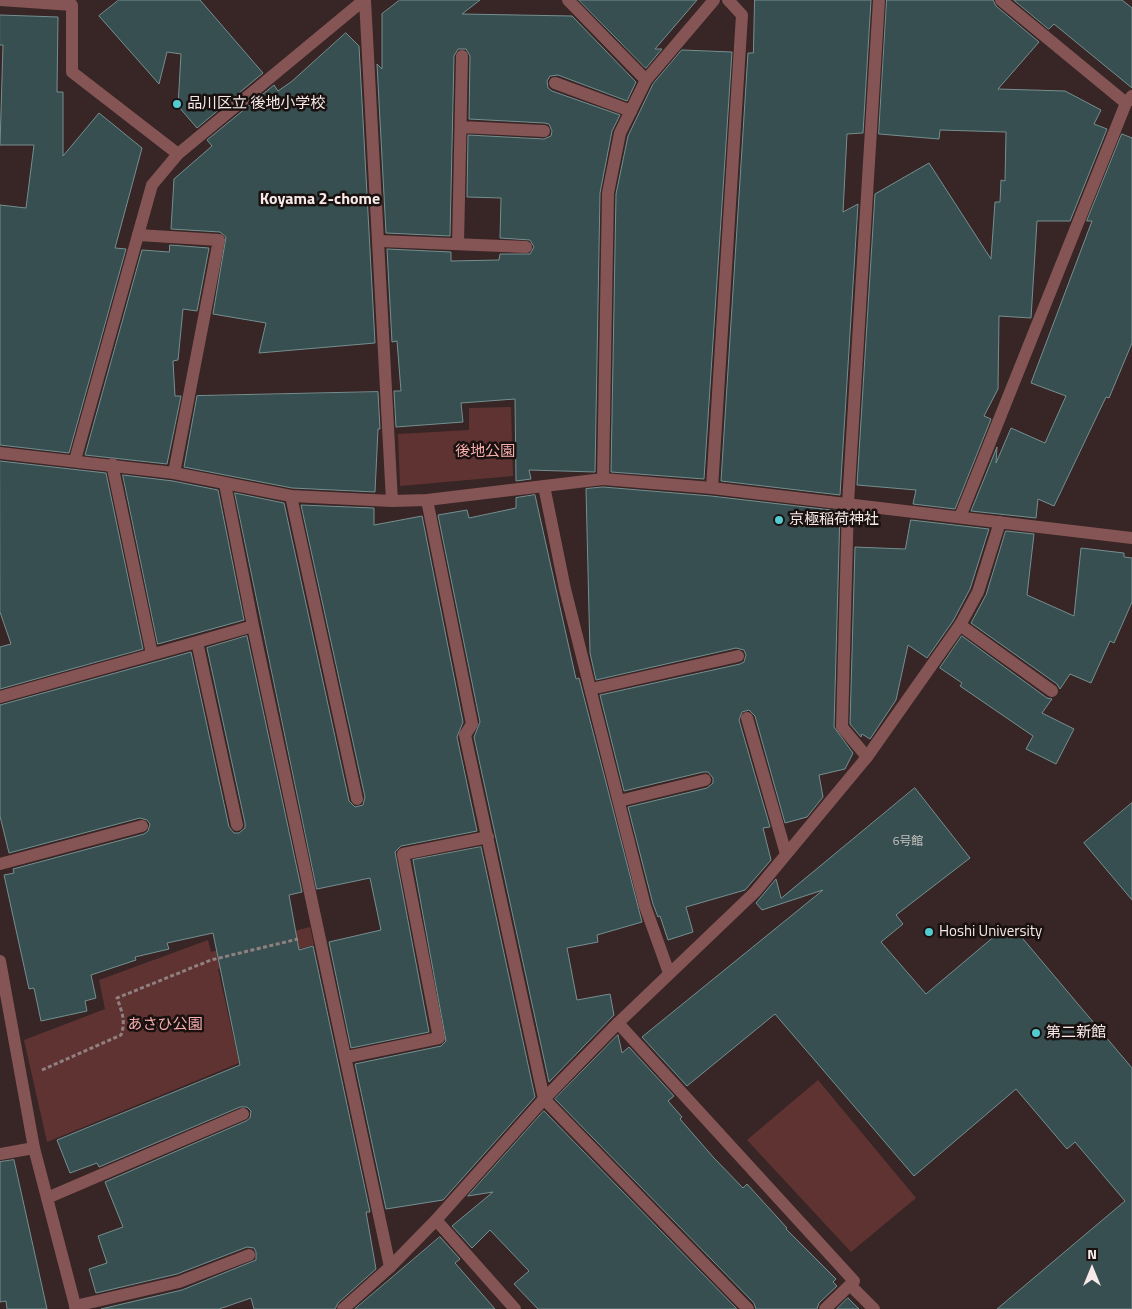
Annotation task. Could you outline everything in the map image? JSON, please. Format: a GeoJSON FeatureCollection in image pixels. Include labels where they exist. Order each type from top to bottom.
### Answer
{"type":"FeatureCollection","features":[{"type":"Feature","properties":{"kind":"street"},"geometry":{"type":"LineString","coordinates":[[0,0],[72,5],[72,72],[178,154]]}},
{"type":"Feature","properties":{"kind":"street"},"geometry":{"type":"LineString","coordinates":[[75,460],[152,185],[178,154],[365,0]]}},
{"type":"Feature","properties":{"kind":"street"},"geometry":{"type":"LineString","coordinates":[[365,0],[380,241],[392,501]]}},
{"type":"Feature","properties":{"kind":"street"},"geometry":{"type":"LineString","coordinates":[[568,0],[646,80]]}},
{"type":"Feature","properties":{"kind":"street"},"geometry":{"type":"LineString","coordinates":[[712,488],[742,15],[728,0]]}},
{"type":"Feature","properties":{"kind":"street"},"geometry":{"type":"LineString","coordinates":[[867,757],[842,727],[848,503],[879,0]]}},
{"type":"Feature","properties":{"kind":"street"},"geometry":{"type":"LineString","coordinates":[[960,517],[1130,102],[1001,0]]}},
{"type":"Feature","properties":{"kind":"street"},"geometry":{"type":"LineString","coordinates":[[603,479],[608,193],[620,133],[646,80],[710,1]]}},
{"type":"Feature","properties":{"kind":"street"},"geometry":{"type":"LineString","coordinates":[[458,244],[462,56]]}},
{"type":"Feature","properties":{"kind":"street"},"geometry":{"type":"LineString","coordinates":[[555,83],[631,111]]}},
{"type":"Feature","properties":{"kind":"street"},"geometry":{"type":"LineString","coordinates":[[460,127],[544,131]]}},
{"type":"Feature","properties":{"kind":"street"},"geometry":{"type":"LineString","coordinates":[[138,235],[219,240],[174,473]]}},
{"type":"Feature","properties":{"kind":"street"},"geometry":{"type":"LineString","coordinates":[[380,241],[526,247]]}},
{"type":"Feature","properties":{"kind":"street"},"geometry":{"type":"LineString","coordinates":[[0,453],[112,464],[174,473],[291,496],[392,501],[427,500],[603,479],[712,488],[848,503],[1132,538]]}},
{"type":"Feature","properties":{"kind":"street"},"geometry":{"type":"LineString","coordinates":[[112,464],[152,654]]}},
{"type":"Feature","properties":{"kind":"street"},"geometry":{"type":"LineString","coordinates":[[225,484],[253,626],[347,1057],[390,1267]]}},
{"type":"Feature","properties":{"kind":"street"},"geometry":{"type":"LineString","coordinates":[[544,486],[566,589],[619,801],[646,906],[669,973]]}},
{"type":"Feature","properties":{"kind":"street"},"geometry":{"type":"LineString","coordinates":[[291,496],[357,799]]}},
{"type":"Feature","properties":{"kind":"street"},"geometry":{"type":"LineString","coordinates":[[427,500],[472,724],[465,735],[544,1099],[748,1309]]}},
{"type":"Feature","properties":{"kind":"street"},"geometry":{"type":"LineString","coordinates":[[343,1309],[390,1267],[436,1220],[544,1099],[618,1023],[754,892],[867,757],[960,625],[978,592],[1000,522]]}},
{"type":"Feature","properties":{"kind":"street"},"geometry":{"type":"LineString","coordinates":[[960,625],[1052,691]]}},
{"type":"Feature","properties":{"kind":"street"},"geometry":{"type":"LineString","coordinates":[[0,697],[253,626]]}},
{"type":"Feature","properties":{"kind":"street"},"geometry":{"type":"LineString","coordinates":[[197,642],[237,825]]}},
{"type":"Feature","properties":{"kind":"street"},"geometry":{"type":"LineString","coordinates":[[591,689],[738,656]]}},
{"type":"Feature","properties":{"kind":"street"},"geometry":{"type":"LineString","coordinates":[[747,718],[786,854]]}},
{"type":"Feature","properties":{"kind":"street"},"geometry":{"type":"LineString","coordinates":[[619,801],[705,780]]}},
{"type":"Feature","properties":{"kind":"street"},"geometry":{"type":"LineString","coordinates":[[0,864],[142,826]]}},
{"type":"Feature","properties":{"kind":"street"},"geometry":{"type":"LineString","coordinates":[[347,1057],[439,1038],[402,854],[488,837]]}},
{"type":"Feature","properties":{"kind":"street"},"geometry":{"type":"LineString","coordinates":[[0,966],[34,1148],[75,1308],[179,1282],[249,1255]]}},
{"type":"Feature","properties":{"kind":"street"},"geometry":{"type":"LineString","coordinates":[[618,1023],[854,1281],[825,1309]]}},
{"type":"Feature","properties":{"kind":"street"},"geometry":{"type":"LineString","coordinates":[[47,1198],[243,1114]]}},
{"type":"Feature","properties":{"kind":"street"},"geometry":{"type":"LineString","coordinates":[[0,1154],[34,1148]]}},
{"type":"Feature","properties":{"kind":"street"},"geometry":{"type":"LineString","coordinates":[[436,1220],[515,1309]]}},
{"type":"Feature","properties":{"kind":"street"},"geometry":{"type":"LineString","coordinates":[[850,1285],[874,1309]]}},
{"type":"Feature","properties":{"kind":"path"},"geometry":{"type":"LineString","coordinates":[[21,1080],[121,1034],[125,1026],[117,998],[210,960],[319,934]]}},
{"type":"Feature","properties":{"kind":"green space","name":"後地公園"},"geometry":{"type":"Polygon","coordinates":[[[511,407],[513,476],[400,486],[398,434],[469,430],[469,408],[511,407]]]}},
{"type":"Feature","properties":{"kind":"green space","name":"あさひ公園"},"geometry":{"type":"Polygon","coordinates":[[[310,927],[314,945],[218,969],[239,1063],[47,1142],[24,1040],[105,1009],[99,980],[208,940],[211,952],[310,927]]]}},
{"type":"Feature","properties":{"kind":"green space"},"geometry":{"type":"Polygon","coordinates":[[[818,1080],[916,1198],[851,1252],[747,1140],[818,1080]]]}},
{"type":"Feature","properties":{"kind":"building"},"geometry":{"type":"Polygon","coordinates":[[[119,0],[200,0],[263,73],[197,128],[178,106],[181,54],[167,52],[159,84],[99,16],[119,0]]]}},
{"type":"Feature","properties":{"kind":"building"},"geometry":{"type":"Polygon","coordinates":[[[400,0],[480,0],[462,14],[572,16],[636,82],[627,101],[558,75],[550,76],[547,81],[548,88],[552,91],[620,115],[612,131],[600,193],[595,472],[529,470],[531,479],[516,481],[515,399],[461,403],[463,422],[396,427],[394,391],[401,391],[397,341],[392,342],[387,249],[451,252],[451,261],[499,260],[500,254],[530,254],[534,247],[530,240],[500,238],[501,198],[467,197],[468,135],[544,139],[551,136],[552,131],[549,124],[544,123],[469,119],[470,56],[466,49],[458,49],[454,56],[450,236],[386,233],[377,64],[382,69],[382,14],[400,0]]]}},
{"type":"Feature","properties":{"kind":"building"},"geometry":{"type":"Polygon","coordinates":[[[579,0],[697,0],[655,49],[662,49],[646,68],[579,0]]]}},
{"type":"Feature","properties":{"kind":"building"},"geometry":{"type":"Polygon","coordinates":[[[755,0],[871,0],[863,133],[847,134],[843,212],[858,204],[840,495],[721,481],[748,53],[753,53],[755,0]]]}},
{"type":"Feature","properties":{"kind":"building"},"geometry":{"type":"Polygon","coordinates":[[[887,0],[993,0],[996,6],[1039,42],[998,89],[1065,91],[1101,110],[1094,124],[1107,129],[1070,221],[1037,221],[1031,318],[999,316],[998,389],[984,416],[991,419],[955,509],[913,504],[916,490],[857,485],[875,194],[929,163],[991,259],[995,202],[1000,202],[1001,180],[1005,181],[1006,132],[940,130],[939,139],[879,134],[887,0]]]}},
{"type":"Feature","properties":{"kind":"building"},"geometry":{"type":"Polygon","coordinates":[[[1014,0],[1122,0],[1132,8],[1132,88],[1054,24],[1049,29],[1014,0]]]}},
{"type":"Feature","properties":{"kind":"building"},"geometry":{"type":"Polygon","coordinates":[[[0,15],[58,17],[57,92],[63,92],[63,156],[99,113],[142,148],[115,248],[126,249],[69,453],[0,445],[0,205],[26,208],[34,145],[0,145],[3,45],[0,45],[0,15]]]}},
{"type":"Feature","properties":{"kind":"building"},"geometry":{"type":"Polygon","coordinates":[[[346,33],[359,46],[375,343],[259,353],[266,323],[213,314],[226,237],[220,232],[171,229],[174,179],[212,146],[207,140],[274,85],[278,91],[291,82],[346,33]]]}},
{"type":"Feature","properties":{"kind":"building"},"geometry":{"type":"Polygon","coordinates":[[[682,50],[732,52],[704,479],[611,472],[616,194],[628,136],[653,84],[682,50]]]}},
{"type":"Feature","properties":{"kind":"building"},"geometry":{"type":"Polygon","coordinates":[[[1122,134],[1132,138],[1132,343],[1109,398],[1106,397],[1054,506],[1038,499],[1036,518],[971,511],[997,447],[996,463],[1011,428],[1045,443],[1066,396],[1031,383],[1092,221],[1087,221],[1122,134]]]}},
{"type":"Feature","properties":{"kind":"building"},"geometry":{"type":"Polygon","coordinates":[[[170,245],[209,248],[197,311],[183,309],[178,360],[173,361],[175,396],[181,396],[167,464],[85,455],[142,250],[169,252],[170,245]]]}},
{"type":"Feature","properties":{"kind":"building"},"geometry":{"type":"Polygon","coordinates":[[[378,392],[380,429],[378,429],[375,492],[292,488],[184,467],[197,396],[378,392]]]}},
{"type":"Feature","properties":{"kind":"building"},"geometry":{"type":"Polygon","coordinates":[[[0,461],[106,473],[143,649],[0,689],[0,647],[11,644],[0,612],[0,461]]]}},
{"type":"Feature","properties":{"kind":"building"},"geometry":{"type":"Polygon","coordinates":[[[123,475],[173,481],[218,490],[244,620],[158,644],[123,475]]]}},
{"type":"Feature","properties":{"kind":"building"},"geometry":{"type":"Polygon","coordinates":[[[603,487],[711,496],[840,511],[834,727],[853,753],[845,769],[819,775],[823,797],[807,817],[785,823],[755,716],[749,710],[742,712],[739,720],[770,827],[763,828],[771,860],[745,890],[686,907],[693,932],[668,940],[660,916],[658,917],[653,904],[628,807],[707,788],[713,783],[713,778],[708,772],[703,772],[624,791],[600,695],[740,664],[744,662],[746,655],[744,650],[736,648],[596,680],[590,653],[586,489],[603,487]]]}},
{"type":"Feature","properties":{"kind":"building"},"geometry":{"type":"Polygon","coordinates":[[[235,493],[284,503],[349,801],[355,807],[363,805],[365,797],[301,505],[374,508],[374,525],[422,516],[463,722],[457,737],[477,831],[401,846],[395,852],[429,1032],[351,1048],[329,942],[381,930],[370,878],[317,889],[235,493]]]}},
{"type":"Feature","properties":{"kind":"building"},"geometry":{"type":"Polygon","coordinates":[[[535,495],[576,679],[579,678],[642,922],[597,935],[598,942],[567,948],[577,1000],[610,994],[614,1015],[549,1082],[474,737],[480,722],[438,515],[467,510],[469,518],[516,508],[516,498],[535,495]]]}},
{"type":"Feature","properties":{"kind":"building"},"geometry":{"type":"Polygon","coordinates":[[[911,520],[989,529],[970,589],[953,621],[927,658],[908,645],[896,700],[870,739],[862,734],[861,737],[850,724],[855,547],[905,549],[911,520]]]}},
{"type":"Feature","properties":{"kind":"building"},"geometry":{"type":"Polygon","coordinates":[[[1006,531],[1034,534],[1027,595],[1074,616],[1081,548],[1124,553],[1124,557],[1132,558],[1132,602],[1114,643],[1110,641],[1091,683],[1070,674],[1060,689],[1057,684],[971,623],[986,595],[1006,531]]]}},
{"type":"Feature","properties":{"kind":"building"},"geometry":{"type":"Polygon","coordinates":[[[247,636],[302,892],[289,895],[299,950],[313,946],[370,1212],[366,1212],[376,1269],[338,1303],[335,1309],[254,1309],[251,1298],[219,1309],[101,1309],[182,1290],[256,1260],[254,1248],[247,1247],[177,1274],[96,1293],[89,1269],[107,1263],[98,1236],[123,1227],[105,1182],[246,1121],[250,1118],[251,1111],[247,1107],[240,1107],[99,1167],[97,1163],[70,1173],[57,1140],[240,1065],[213,933],[167,943],[169,949],[135,957],[136,960],[91,975],[96,998],[85,1001],[87,1011],[41,1021],[34,988],[29,989],[4,875],[14,873],[13,869],[144,834],[148,831],[150,824],[147,820],[140,818],[9,853],[0,816],[0,705],[191,652],[229,827],[234,833],[239,833],[245,828],[245,823],[207,648],[247,636]]]}},
{"type":"Feature","properties":{"kind":"building"},"geometry":{"type":"Polygon","coordinates":[[[962,636],[1047,698],[1052,699],[1042,713],[1074,729],[1056,764],[1026,749],[1033,736],[960,686],[962,683],[940,668],[962,636]]]}},
{"type":"Feature","properties":{"kind":"building"},"geometry":{"type":"Polygon","coordinates":[[[915,788],[970,858],[896,915],[903,924],[881,942],[926,994],[1003,929],[1011,939],[1018,933],[1132,1068],[1132,1309],[997,1309],[1125,1201],[1075,1142],[1067,1149],[1016,1089],[914,1176],[775,1014],[687,1086],[642,1037],[823,890],[762,910],[756,903],[776,879],[781,898],[915,788]]]}},
{"type":"Feature","properties":{"kind":"building"},"geometry":{"type":"Polygon","coordinates":[[[1132,803],[1132,900],[1084,843],[1132,803]]]}},
{"type":"Feature","properties":{"kind":"building"},"geometry":{"type":"Polygon","coordinates":[[[481,847],[535,1097],[443,1200],[386,1209],[355,1064],[441,1046],[446,1041],[413,860],[481,847]]]}},
{"type":"Feature","properties":{"kind":"building"},"geometry":{"type":"Polygon","coordinates":[[[618,1035],[622,1053],[629,1047],[674,1096],[668,1101],[682,1117],[680,1119],[714,1158],[743,1188],[747,1184],[786,1229],[836,1279],[833,1282],[837,1286],[819,1303],[817,1309],[756,1309],[754,1303],[555,1099],[618,1035]]]}},
{"type":"Feature","properties":{"kind":"building"},"geometry":{"type":"Polygon","coordinates":[[[544,1111],[737,1309],[538,1309],[514,1284],[529,1271],[490,1230],[472,1248],[452,1226],[493,1192],[468,1196],[544,1111]]]}},
{"type":"Feature","properties":{"kind":"building"},"geometry":{"type":"Polygon","coordinates":[[[14,1160],[47,1309],[7,1309],[6,1301],[0,1302],[0,1162],[14,1160]]]}},
{"type":"Feature","properties":{"kind":"building"},"geometry":{"type":"Polygon","coordinates":[[[440,1237],[460,1259],[455,1263],[495,1309],[355,1309],[440,1237]]]}},
{"type":"Feature","properties":{"kind":"building"},"geometry":{"type":"Polygon","coordinates":[[[848,1298],[859,1309],[837,1309],[848,1298]]]}},
{"type":"Feature","properties":{"kind":"place","name":"品川区立 後地小学校"},"geometry":{"type":"Point","coordinates":[177,104]}},
{"type":"Feature","properties":{"kind":"place","name":"京極稲荷神社"},"geometry":{"type":"Point","coordinates":[779,520]}},
{"type":"Feature","properties":{"kind":"place","name":"Hoshi University"},"geometry":{"type":"Point","coordinates":[929,932]}},
{"type":"Feature","properties":{"kind":"place","name":"第二新館"},"geometry":{"type":"Point","coordinates":[1036,1033]}},
{"type":"Feature","properties":{"kind":"district","name":"Koyama 2-chome"},"geometry":{"type":"Point","coordinates":[320,200]}}]}
